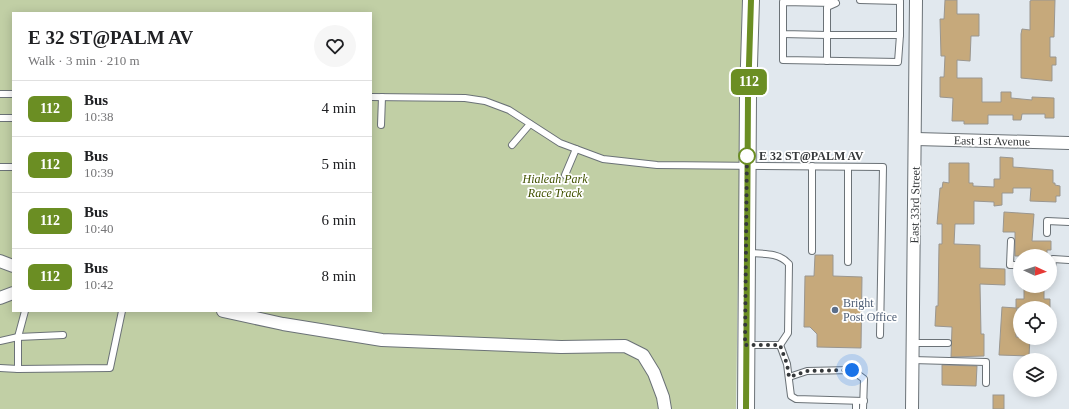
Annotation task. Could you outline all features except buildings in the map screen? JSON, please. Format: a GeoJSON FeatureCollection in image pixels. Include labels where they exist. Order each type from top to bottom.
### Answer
{"type":"FeatureCollection","features":[{"type":"Feature","properties":{"kind":"street"},"geometry":{"type":"LineString","coordinates":[[746,409],[745,345],[747,166],[751,0]]}},
{"type":"Feature","properties":{"kind":"street","name":"East 33rd Street"},"geometry":{"type":"LineString","coordinates":[[912,409],[916,139],[916,0]]}},
{"type":"Feature","properties":{"kind":"street","name":"East 1st Avenue"},"geometry":{"type":"LineString","coordinates":[[916,139],[1069,143]]}},
{"type":"Feature","properties":{"kind":"street"},"geometry":{"type":"LineString","coordinates":[[0,262],[12,266]]}},
{"type":"Feature","properties":{"kind":"street"},"geometry":{"type":"LineString","coordinates":[[0,298],[12,293]]}},
{"type":"Feature","properties":{"kind":"street"},"geometry":{"type":"LineString","coordinates":[[228,312],[283,324],[382,340],[562,347],[625,346],[643,355],[654,373],[663,397],[665,409]]}},
{"type":"Feature","properties":{"kind":"lane"},"geometry":{"type":"LineString","coordinates":[[836,1],[783,2],[782,60],[898,62],[900,1],[860,0]]}},
{"type":"Feature","properties":{"kind":"lane"},"geometry":{"type":"LineString","coordinates":[[827,61],[827,7],[836,1]]}},
{"type":"Feature","properties":{"kind":"lane"},"geometry":{"type":"LineString","coordinates":[[783,34],[900,35]]}},
{"type":"Feature","properties":{"kind":"lane"},"geometry":{"type":"LineString","coordinates":[[0,94],[12,94]]}},
{"type":"Feature","properties":{"kind":"lane"},"geometry":{"type":"LineString","coordinates":[[372,97],[466,98],[485,101],[509,110],[560,142],[576,150],[604,159],[657,165],[883,167],[880,335]]}},
{"type":"Feature","properties":{"kind":"lane"},"geometry":{"type":"LineString","coordinates":[[381,125],[382,97]]}},
{"type":"Feature","properties":{"kind":"lane"},"geometry":{"type":"LineString","coordinates":[[0,118],[12,118]]}},
{"type":"Feature","properties":{"kind":"lane"},"geometry":{"type":"LineString","coordinates":[[512,145],[530,124]]}},
{"type":"Feature","properties":{"kind":"lane"},"geometry":{"type":"LineString","coordinates":[[565,175],[576,150]]}},
{"type":"Feature","properties":{"kind":"lane"},"geometry":{"type":"LineString","coordinates":[[812,166],[812,251]]}},
{"type":"Feature","properties":{"kind":"lane"},"geometry":{"type":"LineString","coordinates":[[0,167],[12,167]]}},
{"type":"Feature","properties":{"kind":"lane"},"geometry":{"type":"LineString","coordinates":[[848,167],[848,262]]}},
{"type":"Feature","properties":{"kind":"lane"},"geometry":{"type":"LineString","coordinates":[[1047,233],[1047,221],[1069,222]]}},
{"type":"Feature","properties":{"kind":"lane"},"geometry":{"type":"LineString","coordinates":[[1011,241],[1010,265],[1013,265]]}},
{"type":"Feature","properties":{"kind":"lane"},"geometry":{"type":"LineString","coordinates":[[746,253],[779,256],[784,258],[789,264],[788,333],[780,345]]}},
{"type":"Feature","properties":{"kind":"lane"},"geometry":{"type":"LineString","coordinates":[[1057,259],[1069,260]]}},
{"type":"Feature","properties":{"kind":"lane"},"geometry":{"type":"LineString","coordinates":[[18,369],[18,337],[25,312]]}},
{"type":"Feature","properties":{"kind":"lane"},"geometry":{"type":"LineString","coordinates":[[0,368],[110,368],[122,312]]}},
{"type":"Feature","properties":{"kind":"lane"},"geometry":{"type":"LineString","coordinates":[[0,341],[18,337],[62,335]]}},
{"type":"Feature","properties":{"kind":"lane"},"geometry":{"type":"LineString","coordinates":[[913,343],[948,343]]}},
{"type":"Feature","properties":{"kind":"lane"},"geometry":{"type":"LineString","coordinates":[[745,345],[780,345]]}},
{"type":"Feature","properties":{"kind":"lane"},"geometry":{"type":"LineString","coordinates":[[780,345],[787,364],[791,396],[796,399],[864,401]]}},
{"type":"Feature","properties":{"kind":"lane"},"geometry":{"type":"LineString","coordinates":[[912,360],[986,362],[986,383]]}},
{"type":"Feature","properties":{"kind":"lane"},"geometry":{"type":"LineString","coordinates":[[789,377],[807,371],[852,370],[864,379],[864,409]]}},
{"type":"Feature","properties":{"kind":"lane"},"geometry":{"type":"LineString","coordinates":[[856,401],[856,409]]}},
{"type":"Feature","properties":{"kind":"green space","name":"Hialeah Park Race Track"},"geometry":{"type":"Polygon","coordinates":[[[0,0],[742,0],[736,409],[0,409],[0,0]]]}},
{"type":"Feature","properties":{"kind":"bus line","name":"112"},"geometry":{"type":"LineString","coordinates":[[746,409],[745,345],[748,97],[751,0]]}},
{"type":"Feature","properties":{"kind":"place","name":"E 32 ST@PALM AV"},"geometry":{"type":"Point","coordinates":[747,156]}},
{"type":"Feature","properties":{"kind":"place","name":"Bright Post Office"},"geometry":{"type":"Point","coordinates":[835,310]}},
{"type":"Feature","properties":{"kind":"route"},"geometry":{"type":"LineString","coordinates":[[747,156],[747,154],[745,345],[780,345],[785,354],[789,377],[807,371],[852,370]]}}]}
